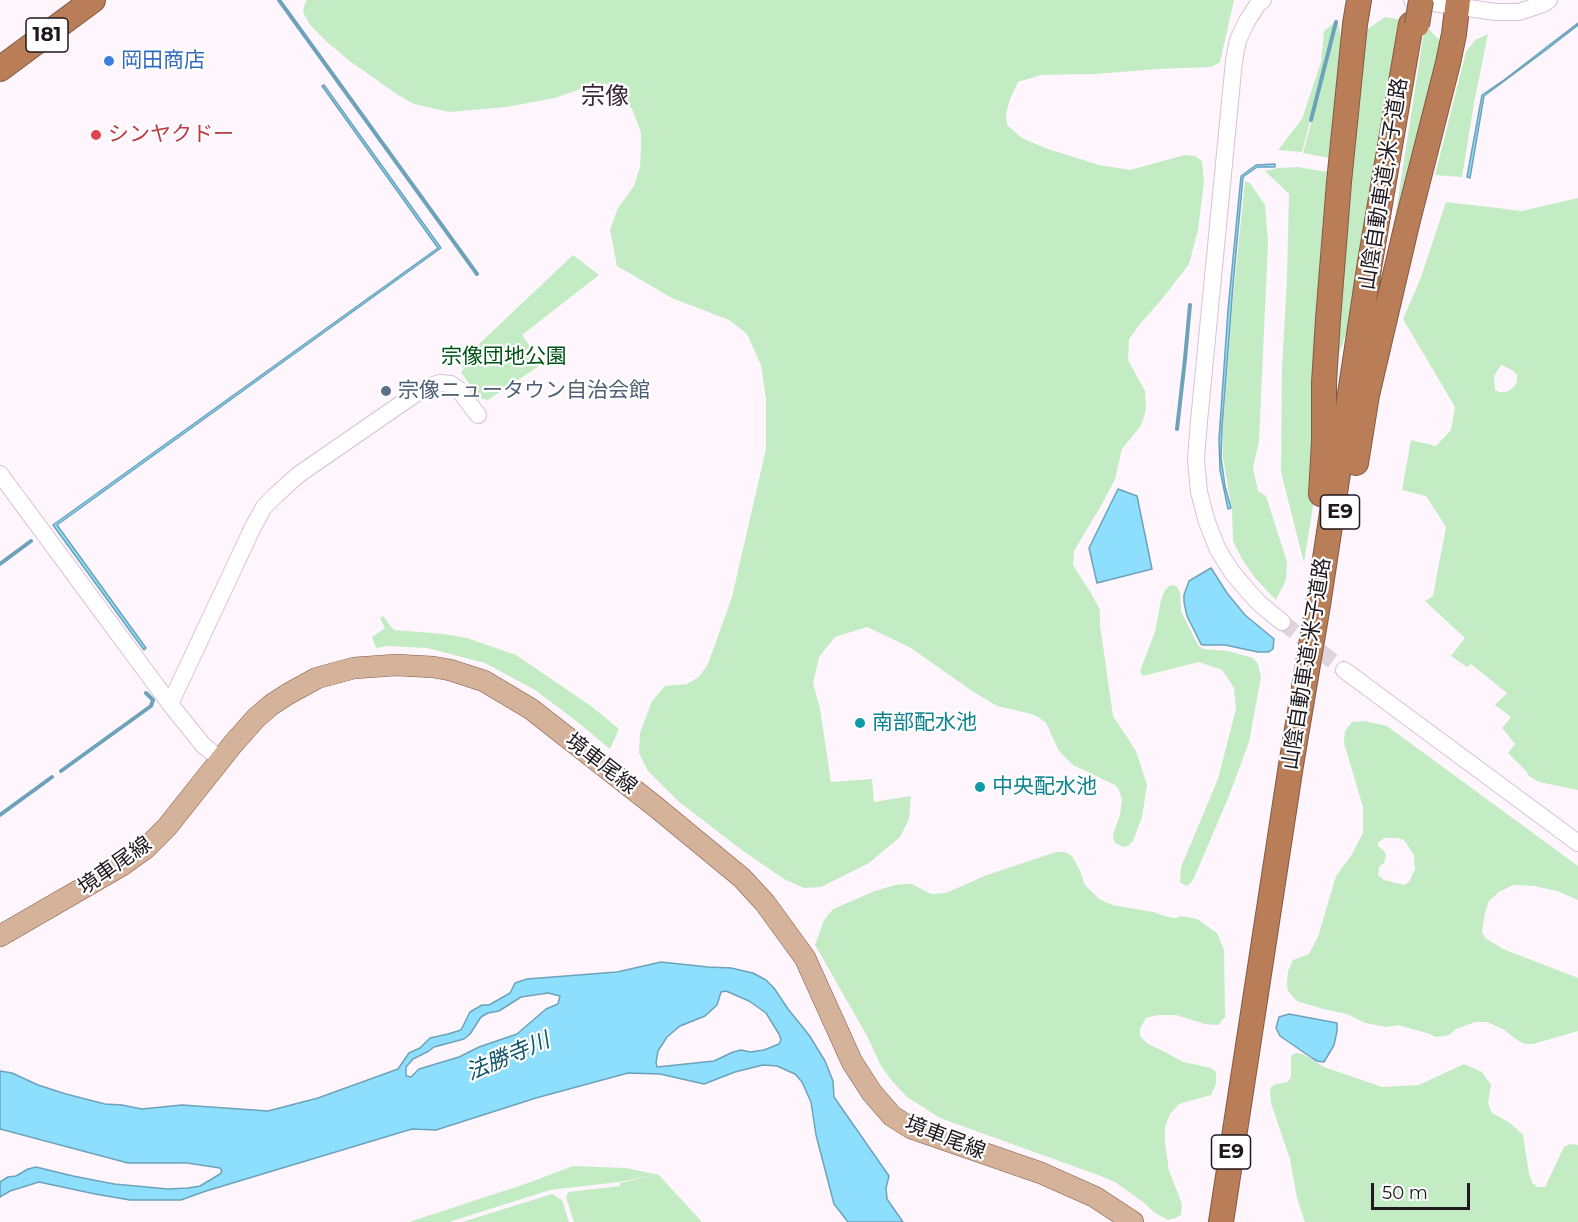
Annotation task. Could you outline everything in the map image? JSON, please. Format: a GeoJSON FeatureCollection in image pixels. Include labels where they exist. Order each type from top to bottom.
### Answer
{"type":"FeatureCollection","features":[{"type":"Feature","properties":{"kind":"highway","name":"181"},"geometry":{"type":"LineString","coordinates":[[0,49],[67,0]]}},
{"type":"Feature","properties":{"kind":"highway","name":"181"},"geometry":{"type":"LineString","coordinates":[[0,69],[93,0]]}},
{"type":"Feature","properties":{"kind":"highway"},"geometry":{"type":"LineString","coordinates":[[1291,765],[1320,497],[1328,319],[1339,182],[1359,0]]}},
{"type":"Feature","properties":{"kind":"highway","name":"山陰自動車道;米子道路"},"geometry":{"type":"LineString","coordinates":[[1260,999],[1291,765],[1370,262],[1413,12],[1421,0]]}},
{"type":"Feature","properties":{"kind":"highway"},"geometry":{"type":"LineString","coordinates":[[1325,607],[1337,577],[1367,396],[1448,63],[1458,3]]}},
{"type":"Feature","properties":{"kind":"highway","name":"山陰自動車道;米子道路"},"geometry":{"type":"LineString","coordinates":[[1221,1222],[1325,607],[1413,12]]}},
{"type":"Feature","properties":{"kind":"highway","name":"山陰自動車道;米子道路"},"geometry":{"type":"LineString","coordinates":[[1230,1222],[1246,1084]]}},
{"type":"Feature","properties":{"kind":"main road","name":"境車尾線"},"geometry":{"type":"LineString","coordinates":[[0,936],[140,853],[167,826],[256,718],[288,694],[317,678],[354,668],[396,664],[433,667],[467,675],[484,681],[531,709],[735,872],[765,903],[805,958],[852,1062],[872,1093],[892,1116],[911,1128],[1041,1173],[1095,1197],[1133,1222]]}},
{"type":"Feature","properties":{"kind":"street"},"geometry":{"type":"LineString","coordinates":[[1263,0],[1247,21],[1238,40],[1234,62],[1197,459],[1199,492],[1218,550],[1248,591],[1282,622]]}},
{"type":"Feature","properties":{"kind":"street"},"geometry":{"type":"LineString","coordinates":[[1413,12],[1458,3],[1496,12],[1519,12],[1549,0]]}},
{"type":"Feature","properties":{"kind":"street"},"geometry":{"type":"LineString","coordinates":[[170,704],[253,527],[264,507],[276,495],[298,475],[424,388],[440,383],[451,384],[458,389],[478,416]]}},
{"type":"Feature","properties":{"kind":"street"},"geometry":{"type":"LineString","coordinates":[[0,474],[170,704],[203,745],[220,759]]}},
{"type":"Feature","properties":{"kind":"street"},"geometry":{"type":"LineString","coordinates":[[1344,670],[1578,843]]}},
{"type":"Feature","properties":{"kind":"green space"},"geometry":{"type":"Polygon","coordinates":[[[307,0],[1234,0],[1220,62],[1211,67],[1041,75],[1018,82],[1006,114],[1007,125],[1022,138],[1045,148],[1099,165],[1130,170],[1185,155],[1195,156],[1202,161],[1204,182],[1198,230],[1189,264],[1129,339],[1128,360],[1145,391],[1144,417],[1140,427],[1122,449],[1115,479],[1074,551],[1073,565],[1100,610],[1100,625],[1113,716],[1136,751],[1147,785],[1142,817],[1133,841],[1128,846],[1123,847],[1114,842],[1113,834],[1120,815],[1122,800],[1119,790],[1115,785],[1073,765],[1059,751],[1046,723],[1031,714],[997,706],[911,648],[867,627],[835,637],[819,657],[813,683],[820,709],[831,782],[872,779],[874,802],[911,796],[909,819],[900,837],[869,863],[821,887],[804,888],[784,879],[743,851],[678,801],[648,771],[639,753],[640,733],[652,701],[665,686],[687,684],[699,677],[708,664],[732,597],[766,449],[766,399],[761,365],[747,334],[729,320],[672,298],[617,266],[610,230],[618,208],[634,186],[640,167],[641,150],[641,132],[632,109],[619,91],[607,84],[597,83],[555,98],[506,107],[449,112],[414,104],[351,62],[327,42],[310,25],[303,12],[307,0]]]}},
{"type":"Feature","properties":{"kind":"green space"},"geometry":{"type":"Polygon","coordinates":[[[1385,17],[1403,20],[1358,291],[1337,358],[1337,304],[1362,33],[1385,17]]]}},
{"type":"Feature","properties":{"kind":"green space"},"geometry":{"type":"Polygon","coordinates":[[[1336,21],[1302,152],[1278,150],[1302,119],[1321,62],[1324,31],[1336,21]]]}},
{"type":"Feature","properties":{"kind":"green space"},"geometry":{"type":"Polygon","coordinates":[[[1338,23],[1341,38],[1329,158],[1303,153],[1338,23]]]}},
{"type":"Feature","properties":{"kind":"green space"},"geometry":{"type":"Polygon","coordinates":[[[1425,25],[1443,44],[1392,254],[1394,225],[1425,25]]]}},
{"type":"Feature","properties":{"kind":"green space"},"geometry":{"type":"Polygon","coordinates":[[[1488,34],[1462,177],[1435,175],[1466,52],[1475,40],[1488,34]]]}},
{"type":"Feature","properties":{"kind":"green space"},"geometry":{"type":"Polygon","coordinates":[[[1298,167],[1327,172],[1322,229],[1328,231],[1320,461],[1304,563],[1281,472],[1282,368],[1289,194],[1265,171],[1298,167]]]}},
{"type":"Feature","properties":{"kind":"green space"},"geometry":{"type":"Polygon","coordinates":[[[1245,181],[1250,183],[1265,205],[1268,242],[1259,441],[1253,468],[1258,491],[1266,496],[1287,562],[1286,580],[1276,600],[1255,578],[1233,541],[1232,510],[1223,458],[1232,309],[1245,181]]]}},
{"type":"Feature","properties":{"kind":"green space"},"geometry":{"type":"Polygon","coordinates":[[[1578,198],[1578,790],[1539,782],[1529,776],[1508,753],[1515,744],[1502,728],[1511,717],[1495,705],[1507,693],[1471,664],[1467,667],[1451,656],[1465,638],[1425,601],[1433,596],[1446,527],[1426,496],[1402,490],[1411,440],[1436,446],[1451,430],[1455,407],[1403,319],[1420,280],[1446,202],[1522,211],[1578,198]],[[1501,365],[1494,376],[1495,390],[1506,392],[1513,388],[1517,382],[1517,375],[1501,365]]]}},
{"type":"Feature","properties":{"kind":"green space","name":"宗像団地公園"},"geometry":{"type":"Polygon","coordinates":[[[573,255],[599,275],[522,335],[542,364],[488,400],[479,398],[461,372],[464,369],[459,363],[573,255]]]}},
{"type":"Feature","properties":{"kind":"green space"},"geometry":{"type":"Polygon","coordinates":[[[1174,585],[1180,592],[1181,611],[1198,645],[1203,649],[1228,651],[1253,658],[1258,664],[1261,677],[1249,742],[1194,878],[1186,886],[1180,882],[1181,867],[1218,779],[1236,709],[1234,688],[1222,670],[1199,662],[1143,676],[1140,671],[1155,632],[1161,600],[1165,590],[1174,585]]]}},
{"type":"Feature","properties":{"kind":"green space"},"geometry":{"type":"Polygon","coordinates":[[[383,616],[395,630],[467,638],[516,655],[591,706],[619,729],[610,749],[535,690],[485,663],[427,648],[387,646],[376,648],[372,637],[385,628],[380,618],[383,616]]]}},
{"type":"Feature","properties":{"kind":"green space"},"geometry":{"type":"Polygon","coordinates":[[[1364,721],[1387,726],[1578,866],[1578,900],[1557,891],[1534,886],[1513,885],[1499,892],[1489,901],[1482,932],[1485,938],[1503,949],[1578,978],[1578,1031],[1533,1044],[1525,1044],[1503,1029],[1487,1022],[1475,1022],[1456,1029],[1449,1035],[1436,1037],[1398,1025],[1386,1027],[1365,1023],[1347,1014],[1297,1001],[1288,991],[1288,971],[1293,960],[1309,954],[1318,937],[1336,876],[1351,856],[1363,833],[1363,807],[1344,743],[1345,731],[1352,722],[1364,721]],[[1384,838],[1378,843],[1386,855],[1384,863],[1379,867],[1378,875],[1384,880],[1404,885],[1409,882],[1415,869],[1414,855],[1404,840],[1384,838]]]}},
{"type":"Feature","properties":{"kind":"green space"},"geometry":{"type":"Polygon","coordinates":[[[1056,852],[1065,852],[1072,856],[1085,885],[1099,899],[1112,905],[1168,917],[1180,916],[1197,919],[1217,933],[1224,950],[1225,1017],[1218,1025],[1205,1024],[1176,1015],[1158,1015],[1146,1018],[1140,1029],[1140,1036],[1148,1044],[1183,1062],[1211,1068],[1216,1072],[1216,1084],[1211,1095],[1179,1104],[1170,1114],[1165,1127],[1169,1171],[1182,1204],[1181,1215],[1175,1218],[1168,1220],[1155,1213],[1115,1182],[940,1118],[907,1097],[881,1066],[866,1034],[815,945],[824,920],[833,909],[875,891],[895,885],[912,884],[931,894],[946,893],[987,875],[1056,852]]]}},
{"type":"Feature","properties":{"kind":"green space"},"geometry":{"type":"Polygon","coordinates":[[[1296,1053],[1303,1054],[1324,1067],[1382,1087],[1419,1085],[1464,1064],[1482,1072],[1491,1085],[1488,1103],[1492,1113],[1510,1123],[1523,1135],[1529,1174],[1537,1187],[1545,1187],[1564,1147],[1570,1144],[1578,1145],[1578,1222],[1305,1222],[1297,1198],[1290,1159],[1271,1103],[1270,1093],[1271,1087],[1288,1082],[1291,1076],[1291,1056],[1296,1053]]]}},
{"type":"Feature","properties":{"kind":"green space"},"geometry":{"type":"Polygon","coordinates":[[[573,1166],[626,1168],[659,1175],[702,1222],[574,1222],[566,1197],[568,1192],[620,1186],[620,1183],[654,1175],[619,1182],[550,1190],[449,1222],[409,1222],[528,1183],[573,1166]]]}},
{"type":"Feature","properties":{"kind":"green space"},"geometry":{"type":"Polygon","coordinates":[[[552,1194],[562,1200],[569,1222],[462,1222],[552,1194]]]}},
{"type":"Feature","properties":{"kind":"water"},"geometry":{"type":"Polygon","coordinates":[[[1578,23],[1484,96],[1470,178],[1467,177],[1482,95],[1578,23]]]}},
{"type":"Feature","properties":{"kind":"water"},"geometry":{"type":"Polygon","coordinates":[[[324,85],[441,248],[57,525],[146,648],[144,650],[53,525],[438,248],[322,86],[324,85]]]}},
{"type":"Feature","properties":{"kind":"water"},"geometry":{"type":"Polygon","coordinates":[[[1275,164],[1275,167],[1257,167],[1243,177],[1222,428],[1221,458],[1231,508],[1228,509],[1220,470],[1219,439],[1241,176],[1256,165],[1275,164]]]}},
{"type":"Feature","properties":{"kind":"water"},"geometry":{"type":"Polygon","coordinates":[[[1118,489],[1137,496],[1152,569],[1097,583],[1089,548],[1118,489]]]}},
{"type":"Feature","properties":{"kind":"water"},"geometry":{"type":"Polygon","coordinates":[[[1211,568],[1245,615],[1274,639],[1273,649],[1268,652],[1258,652],[1225,645],[1201,644],[1187,616],[1184,595],[1189,581],[1211,568]]]}},
{"type":"Feature","properties":{"kind":"water","name":"法勝寺川"},"geometry":{"type":"Polygon","coordinates":[[[661,962],[731,968],[753,973],[766,980],[809,1035],[825,1061],[833,1081],[834,1097],[889,1176],[886,1188],[887,1199],[903,1222],[848,1222],[834,1204],[816,1135],[811,1102],[802,1082],[795,1074],[777,1066],[763,1065],[735,1072],[704,1084],[660,1074],[628,1073],[536,1098],[436,1130],[412,1129],[181,1200],[130,1200],[39,1182],[10,1191],[0,1197],[0,1182],[36,1167],[114,1184],[168,1189],[200,1186],[222,1171],[220,1168],[187,1163],[128,1163],[0,1129],[0,1071],[12,1073],[66,1094],[105,1104],[142,1109],[182,1105],[268,1111],[318,1098],[398,1069],[409,1053],[420,1048],[430,1038],[461,1030],[470,1012],[482,1005],[489,1005],[510,993],[515,983],[527,979],[617,972],[661,962]],[[726,991],[721,992],[717,1005],[705,1016],[680,1026],[667,1037],[658,1051],[657,1067],[714,1061],[733,1052],[764,1050],[779,1044],[781,1040],[779,1034],[766,1013],[749,1001],[726,991]],[[548,993],[521,997],[499,1011],[481,1017],[464,1039],[434,1047],[413,1059],[406,1067],[406,1076],[411,1077],[419,1069],[459,1057],[479,1047],[517,1034],[546,1009],[558,1004],[560,996],[548,993]]]}},
{"type":"Feature","properties":{"kind":"water"},"geometry":{"type":"Polygon","coordinates":[[[1289,1014],[1337,1023],[1334,1045],[1324,1062],[1317,1061],[1280,1036],[1276,1028],[1279,1017],[1289,1014]]]}},
{"type":"Feature","properties":{"kind":"waterway"},"geometry":{"type":"LineString","coordinates":[[279,0],[477,274]]}},
{"type":"Feature","properties":{"kind":"waterway"},"geometry":{"type":"LineString","coordinates":[[1311,120],[1336,22]]}},
{"type":"Feature","properties":{"kind":"waterway"},"geometry":{"type":"LineString","coordinates":[[1177,429],[1190,305]]}},
{"type":"Feature","properties":{"kind":"waterway"},"geometry":{"type":"LineString","coordinates":[[0,564],[31,541]]}},
{"type":"Feature","properties":{"kind":"waterway"},"geometry":{"type":"LineString","coordinates":[[61,771],[151,706],[153,700],[146,693]]}},
{"type":"Feature","properties":{"kind":"waterway"},"geometry":{"type":"LineString","coordinates":[[0,815],[52,777]]}},
{"type":"Feature","properties":{"kind":"tunnel"},"geometry":{"type":"LineString","coordinates":[[1282,622],[1344,670]]}},
{"type":"Feature","properties":{"kind":"place","name":"岡田商店"},"geometry":{"type":"Point","coordinates":[109,61]}},
{"type":"Feature","properties":{"kind":"place","name":"シンヤクドー"},"geometry":{"type":"Point","coordinates":[96,135]}},
{"type":"Feature","properties":{"kind":"place","name":"宗像ニュータウン自治会館"},"geometry":{"type":"Point","coordinates":[386,391]}},
{"type":"Feature","properties":{"kind":"place","name":"南部配水池"},"geometry":{"type":"Point","coordinates":[860,723]}},
{"type":"Feature","properties":{"kind":"place","name":"中央配水池"},"geometry":{"type":"Point","coordinates":[980,787]}},
{"type":"Feature","properties":{"kind":"district","name":"宗像"},"geometry":{"type":"Point","coordinates":[605,97]}}]}
